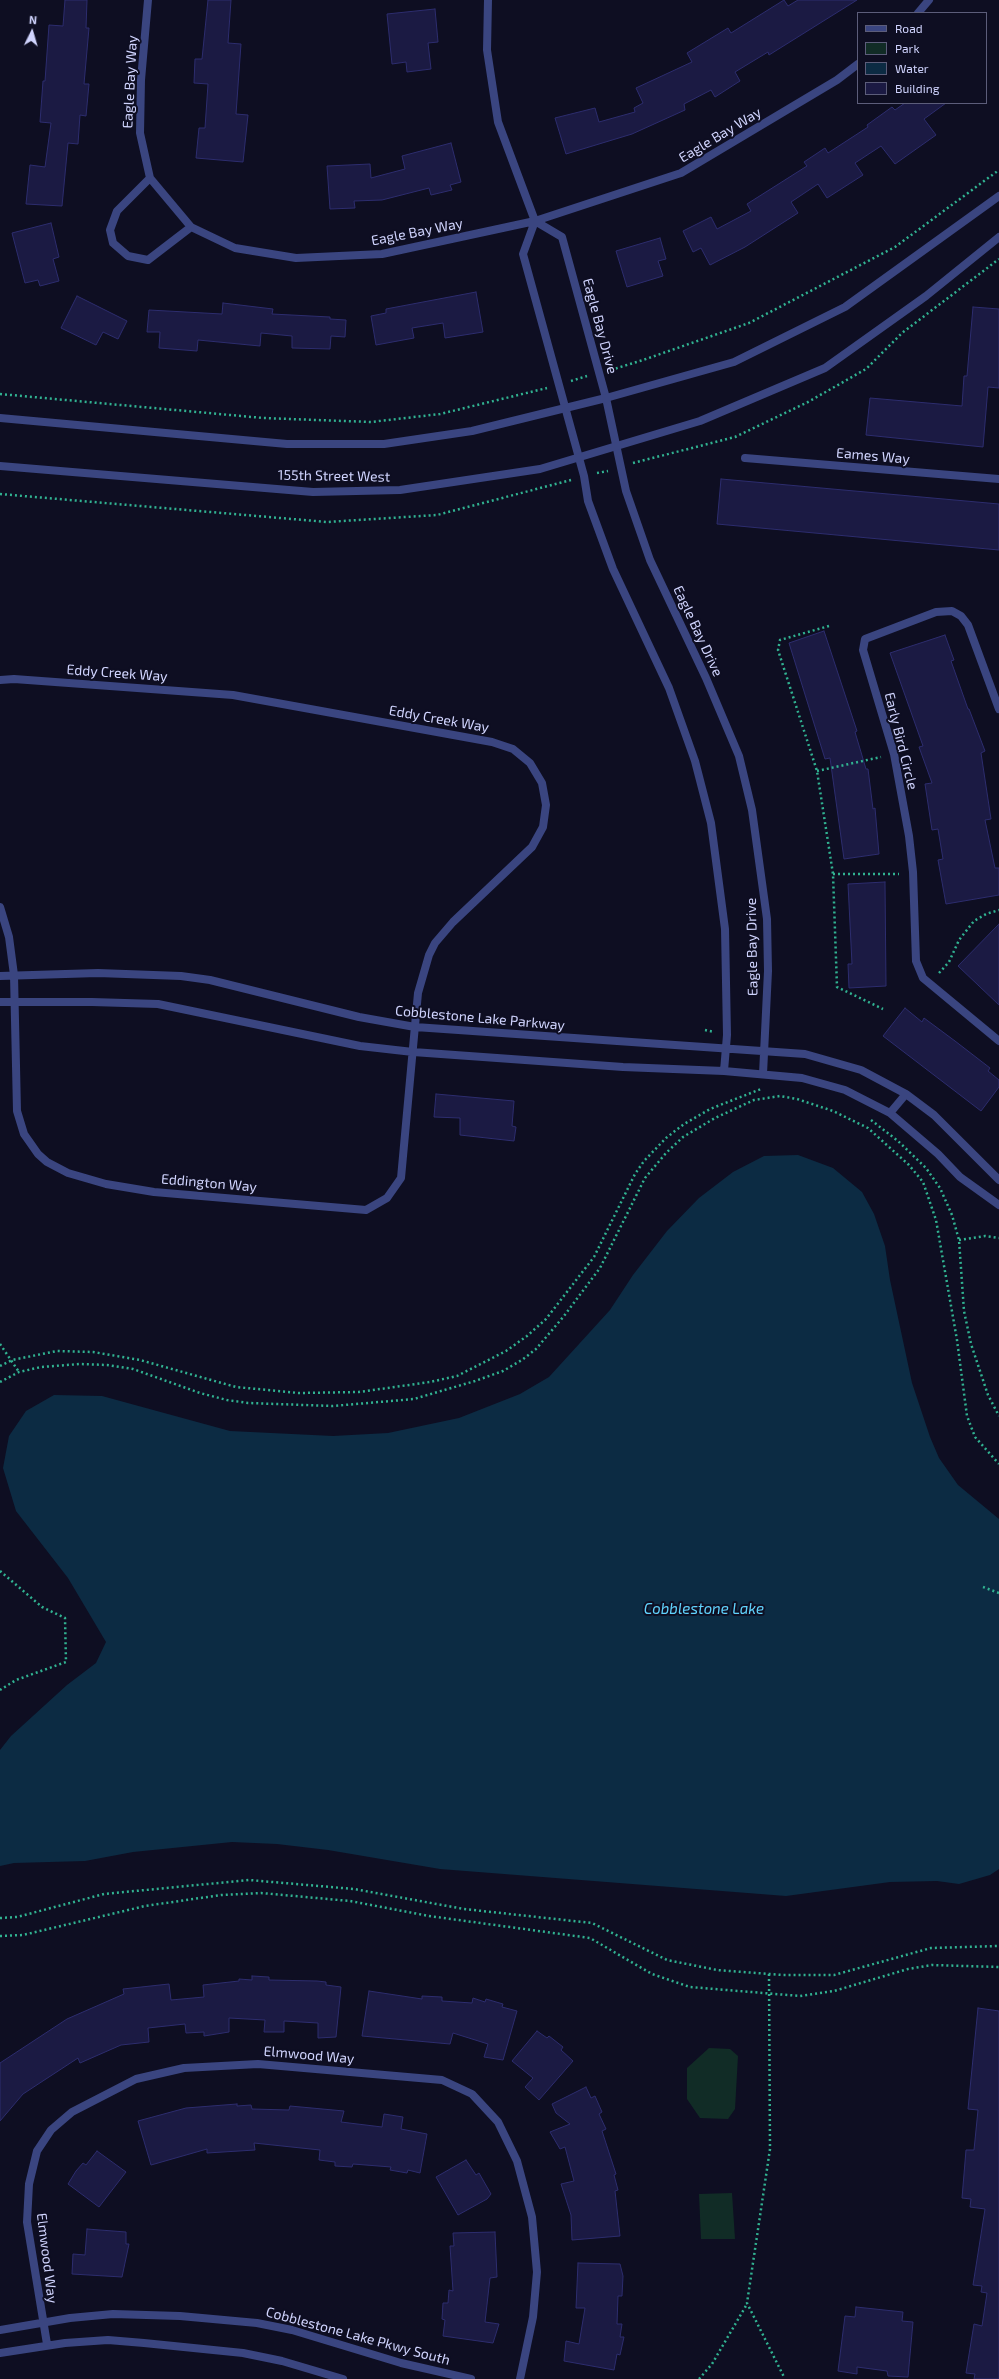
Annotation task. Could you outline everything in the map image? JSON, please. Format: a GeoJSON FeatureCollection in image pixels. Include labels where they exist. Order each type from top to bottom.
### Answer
{"type":"FeatureCollection","features":[{"type":"Feature","properties":{"kind":"street","name":"Eagle Bay Way"},"geometry":{"type":"LineString","coordinates":[[148,0],[141,80],[140,133],[150,178],[191,227],[235,248],[296,258],[382,254],[535,221],[681,173],[837,80],[857,65]]}},
{"type":"Feature","properties":{"kind":"street"},"geometry":{"type":"LineString","coordinates":[[488,0],[487,50],[498,122],[535,221]]}},
{"type":"Feature","properties":{"kind":"street"},"geometry":{"type":"LineString","coordinates":[[919,12],[929,0]]}},
{"type":"Feature","properties":{"kind":"street"},"geometry":{"type":"LineString","coordinates":[[150,178],[117,211],[110,230],[113,243],[128,256],[148,260],[191,227]]}},
{"type":"Feature","properties":{"kind":"street"},"geometry":{"type":"LineString","coordinates":[[0,418],[287,444],[384,444],[472,431],[606,398],[734,362],[845,307],[999,197]]}},
{"type":"Feature","properties":{"kind":"street","name":"Eagle Bay Drive"},"geometry":{"type":"LineString","coordinates":[[724,1071],[725,929],[711,823],[695,761],[669,688],[613,569],[588,501],[584,476],[564,408],[523,254],[535,221],[562,237],[606,398],[626,491],[650,560],[706,678],[739,756],[760,862],[767,919],[768,971],[763,1050],[764,1074]]}},
{"type":"Feature","properties":{"kind":"street","name":"155th Street West"},"geometry":{"type":"LineString","coordinates":[[0,466],[313,492],[400,490],[540,469],[616,447],[700,420],[824,368],[926,296],[999,237]]}},
{"type":"Feature","properties":{"kind":"street","name":"Eames Way"},"geometry":{"type":"LineString","coordinates":[[745,458],[999,479]]}},
{"type":"Feature","properties":{"kind":"street","name":"Early Bird Circle"},"geometry":{"type":"LineString","coordinates":[[999,710],[968,625],[962,616],[952,611],[936,612],[866,639],[863,650],[894,754],[909,836],[913,872],[916,961],[923,978],[928,983],[999,1041]]}},
{"type":"Feature","properties":{"kind":"street","name":"Eddy Creek Way"},"geometry":{"type":"LineString","coordinates":[[0,680],[22,679],[233,695],[502,744],[522,756],[537,773],[545,794],[546,805],[543,827],[539,838],[525,856],[453,922],[436,942],[420,980],[412,1052]]}},
{"type":"Feature","properties":{"kind":"street"},"geometry":{"type":"LineString","coordinates":[[0,907],[9,937],[14,975],[15,1002]]}},
{"type":"Feature","properties":{"kind":"street","name":"Cobblestone Lake Parkway"},"geometry":{"type":"LineString","coordinates":[[0,976],[98,973],[181,976],[210,980],[352,1016],[415,1028],[725,1047],[805,1054],[834,1061],[861,1070],[906,1094],[934,1115],[999,1180]]}},
{"type":"Feature","properties":{"kind":"street"},"geometry":{"type":"LineString","coordinates":[[0,1002],[158,1004],[353,1045],[412,1052],[623,1067],[724,1071],[802,1078],[845,1090],[890,1113],[938,1154],[960,1177],[999,1205]]}},
{"type":"Feature","properties":{"kind":"street","name":"Eddington Way"},"geometry":{"type":"LineString","coordinates":[[15,1002],[17,1111],[24,1134],[30,1144],[47,1162],[68,1173],[106,1184],[154,1192],[366,1210],[381,1204],[395,1189],[402,1170],[412,1052]]}},
{"type":"Feature","properties":{"kind":"street"},"geometry":{"type":"LineString","coordinates":[[890,1113],[906,1094]]}},
{"type":"Feature","properties":{"kind":"street","name":"Elmwood Way"},"geometry":{"type":"LineString","coordinates":[[47,2344],[27,2222],[29,2184],[37,2151],[51,2130],[72,2112],[136,2079],[184,2068],[258,2064],[442,2080],[472,2094],[498,2122],[517,2161],[532,2217],[538,2272],[533,2317],[520,2379]]}},
{"type":"Feature","properties":{"kind":"street","name":"Cobblestone Lake Pkwy South"},"geometry":{"type":"LineString","coordinates":[[0,2330],[43,2322],[113,2314],[180,2316],[256,2323],[292,2330],[401,2363],[471,2379]]}},
{"type":"Feature","properties":{"kind":"street"},"geometry":{"type":"LineString","coordinates":[[0,2353],[47,2344],[108,2340],[195,2347],[274,2359],[343,2379]]}},
{"type":"Feature","properties":{"kind":"path"},"geometry":{"type":"LineString","coordinates":[[0,394],[263,418],[371,422],[440,414],[599,373],[643,360],[749,323],[895,247],[999,170]]}},
{"type":"Feature","properties":{"kind":"path"},"geometry":{"type":"LineString","coordinates":[[0,494],[327,522],[437,515],[584,476],[620,468],[646,459]]}},
{"type":"Feature","properties":{"kind":"path"},"geometry":{"type":"LineString","coordinates":[[829,626],[780,640],[778,650],[817,771],[833,874],[837,987],[884,1009]]}},
{"type":"Feature","properties":{"kind":"path"},"geometry":{"type":"LineString","coordinates":[[817,771],[883,756]]}},
{"type":"Feature","properties":{"kind":"path"},"geometry":{"type":"LineString","coordinates":[[833,874],[902,874]]}},
{"type":"Feature","properties":{"kind":"path"},"geometry":{"type":"LineString","coordinates":[[928,983],[949,962],[959,940],[974,921],[986,914],[999,910]]}},
{"type":"Feature","properties":{"kind":"path"},"geometry":{"type":"LineString","coordinates":[[0,1366],[12,1360],[57,1351],[93,1352],[133,1358],[236,1387],[299,1393],[359,1392],[430,1382],[457,1376],[506,1350],[527,1336],[546,1319],[594,1257],[635,1174],[666,1138],[684,1124],[710,1109],[734,1098],[767,1088]]}},
{"type":"Feature","properties":{"kind":"path"},"geometry":{"type":"LineString","coordinates":[[0,1382],[19,1372],[61,1365],[107,1365],[133,1369],[208,1395],[227,1400],[248,1403],[303,1406],[360,1405],[414,1398],[475,1382],[503,1371],[522,1360],[536,1349],[563,1317],[600,1268],[646,1178],[666,1153],[683,1137],[715,1118],[754,1100],[780,1096],[797,1099],[833,1111],[868,1128],[909,1165],[922,1182],[936,1220],[957,1340],[967,1416],[976,1437],[999,1464]]}},
{"type":"Feature","properties":{"kind":"path"},"geometry":{"type":"LineString","coordinates":[[869,1119],[898,1141],[926,1168],[940,1188],[952,1215],[959,1240],[964,1311],[971,1344],[988,1395],[999,1416]]}},
{"type":"Feature","properties":{"kind":"path"},"geometry":{"type":"LineString","coordinates":[[959,1240],[985,1236],[999,1238]]}},
{"type":"Feature","properties":{"kind":"path"},"geometry":{"type":"LineString","coordinates":[[0,1344],[19,1372]]}},
{"type":"Feature","properties":{"kind":"path"},"geometry":{"type":"LineString","coordinates":[[0,1571],[42,1607],[65,1618],[66,1662],[16,1680],[0,1690]]}},
{"type":"Feature","properties":{"kind":"path"},"geometry":{"type":"LineString","coordinates":[[983,1587],[999,1593]]}},
{"type":"Feature","properties":{"kind":"path"},"geometry":{"type":"LineString","coordinates":[[0,1918],[17,1917],[104,1894],[249,1880],[354,1889],[464,1909],[592,1923],[668,1960],[718,1970],[769,1974],[834,1975],[931,1948],[999,1946]]}},
{"type":"Feature","properties":{"kind":"path"},"geometry":{"type":"LineString","coordinates":[[0,1936],[23,1935],[145,1906],[221,1895],[261,1893],[350,1901],[428,1916],[590,1938],[652,1974],[690,1987],[800,1996],[834,1991],[908,1969],[932,1965],[999,1967]]}},
{"type":"Feature","properties":{"kind":"path"},"geometry":{"type":"LineString","coordinates":[[699,2379],[712,2364],[747,2303],[770,2149],[769,1974]]}},
{"type":"Feature","properties":{"kind":"path"},"geometry":{"type":"LineString","coordinates":[[747,2303],[784,2377]]}},
{"type":"Feature","properties":{"kind":"green space"},"geometry":{"type":"Polygon","coordinates":[[[709,2048],[730,2049],[738,2056],[735,2109],[728,2119],[700,2118],[687,2099],[687,2068],[709,2048]]]}},
{"type":"Feature","properties":{"kind":"green space"},"geometry":{"type":"Polygon","coordinates":[[[732,2193],[735,2239],[701,2239],[699,2194],[732,2193]]]}},
{"type":"Feature","properties":{"kind":"water","name":"Cobblestone Lake"},"geometry":{"type":"Polygon","coordinates":[[[798,1155],[833,1168],[862,1192],[874,1214],[885,1246],[890,1280],[912,1383],[930,1437],[939,1458],[958,1485],[999,1519],[999,1869],[990,1875],[959,1884],[937,1881],[890,1882],[786,1896],[440,1869],[328,1850],[277,1844],[232,1842],[133,1852],[85,1861],[14,1863],[0,1866],[0,1750],[11,1736],[67,1685],[96,1663],[106,1642],[68,1578],[16,1511],[3,1468],[9,1436],[26,1411],[54,1395],[102,1396],[230,1431],[333,1436],[388,1433],[459,1418],[520,1394],[549,1377],[610,1310],[633,1275],[667,1231],[699,1198],[733,1172],[764,1156],[798,1155]]]}},
{"type":"Feature","properties":{"kind":"building"},"geometry":{"type":"Polygon","coordinates":[[[65,0],[87,0],[86,28],[89,28],[84,84],[89,84],[86,116],[80,115],[78,144],[68,143],[62,206],[26,204],[30,165],[45,167],[51,123],[40,122],[49,25],[63,26],[65,0]]]}},
{"type":"Feature","properties":{"kind":"building"},"geometry":{"type":"Polygon","coordinates":[[[208,0],[231,0],[228,43],[241,44],[236,114],[248,115],[243,162],[196,158],[199,128],[205,128],[208,84],[194,83],[195,59],[202,59],[208,0]]]}},
{"type":"Feature","properties":{"kind":"building"},"geometry":{"type":"Polygon","coordinates":[[[784,0],[788,6],[798,0],[857,0],[769,55],[768,52],[735,72],[740,81],[715,97],[711,90],[684,104],[685,110],[632,134],[566,154],[555,118],[595,108],[599,122],[635,112],[634,108],[643,103],[636,88],[692,62],[687,53],[728,28],[731,33],[784,0]]]}},
{"type":"Feature","properties":{"kind":"building"},"geometry":{"type":"Polygon","coordinates":[[[435,9],[438,42],[428,43],[431,69],[407,72],[406,62],[392,64],[387,14],[435,9]]]}},
{"type":"Feature","properties":{"kind":"building"},"geometry":{"type":"Polygon","coordinates":[[[904,104],[945,104],[924,119],[936,135],[895,164],[881,146],[855,163],[863,175],[827,198],[818,184],[791,202],[798,213],[745,247],[710,265],[701,248],[693,252],[683,231],[711,217],[717,229],[751,211],[747,204],[807,166],[804,162],[825,148],[828,153],[868,127],[867,125],[892,107],[895,110],[904,104]]]}},
{"type":"Feature","properties":{"kind":"building"},"geometry":{"type":"Polygon","coordinates":[[[451,143],[461,182],[450,185],[452,190],[431,195],[429,188],[382,200],[354,201],[355,208],[330,209],[327,166],[370,164],[371,178],[405,169],[402,156],[451,143]]]}},
{"type":"Feature","properties":{"kind":"building"},"geometry":{"type":"Polygon","coordinates":[[[51,223],[59,257],[53,259],[59,281],[40,286],[38,280],[25,283],[12,233],[51,223]]]}},
{"type":"Feature","properties":{"kind":"building"},"geometry":{"type":"Polygon","coordinates":[[[660,238],[666,259],[658,261],[663,276],[627,287],[616,251],[660,238]]]}},
{"type":"Feature","properties":{"kind":"building"},"geometry":{"type":"Polygon","coordinates":[[[476,292],[483,332],[445,338],[443,323],[412,328],[414,338],[376,345],[371,316],[386,313],[386,309],[476,292]]]}},
{"type":"Feature","properties":{"kind":"building"},"geometry":{"type":"Polygon","coordinates":[[[77,296],[127,321],[118,339],[103,332],[96,345],[61,328],[77,296]]]}},
{"type":"Feature","properties":{"kind":"building"},"geometry":{"type":"Polygon","coordinates":[[[223,303],[273,309],[272,314],[330,317],[330,319],[346,320],[345,337],[331,336],[330,349],[292,348],[292,336],[261,333],[260,346],[198,340],[197,351],[159,348],[160,332],[147,332],[149,310],[222,314],[223,303]]]}},
{"type":"Feature","properties":{"kind":"building"},"geometry":{"type":"Polygon","coordinates":[[[973,307],[999,309],[999,388],[988,387],[983,447],[866,435],[870,398],[962,406],[964,376],[967,376],[973,307]]]}},
{"type":"Feature","properties":{"kind":"building"},"geometry":{"type":"Polygon","coordinates":[[[721,479],[999,504],[999,550],[717,524],[721,479]]]}},
{"type":"Feature","properties":{"kind":"building"},"geometry":{"type":"Polygon","coordinates":[[[824,631],[857,731],[855,732],[866,769],[868,769],[873,809],[875,808],[879,854],[844,859],[830,758],[825,759],[789,643],[824,631]]]}},
{"type":"Feature","properties":{"kind":"building"},"geometry":{"type":"Polygon","coordinates":[[[945,635],[954,660],[951,661],[985,751],[981,753],[991,819],[985,820],[995,868],[999,868],[999,895],[946,904],[938,860],[943,859],[938,829],[932,830],[925,784],[932,783],[919,747],[923,746],[890,653],[945,635]]]}},
{"type":"Feature","properties":{"kind":"building"},"geometry":{"type":"Polygon","coordinates":[[[885,882],[886,986],[849,988],[848,964],[852,964],[848,884],[885,882]]]}},
{"type":"Feature","properties":{"kind":"building"},"geometry":{"type":"Polygon","coordinates":[[[999,924],[999,1005],[958,966],[999,924]]]}},
{"type":"Feature","properties":{"kind":"building"},"geometry":{"type":"Polygon","coordinates":[[[905,1008],[922,1022],[924,1018],[955,1041],[990,1068],[988,1071],[999,1080],[999,1087],[981,1111],[883,1036],[905,1008]]]}},
{"type":"Feature","properties":{"kind":"building"},"geometry":{"type":"Polygon","coordinates":[[[436,1094],[514,1101],[512,1126],[516,1127],[514,1141],[460,1135],[460,1118],[434,1117],[436,1094]]]}},
{"type":"Feature","properties":{"kind":"building"},"geometry":{"type":"Polygon","coordinates":[[[252,1976],[269,1977],[269,1980],[326,1982],[326,1985],[341,1987],[336,2037],[318,2038],[318,2023],[284,2021],[284,2032],[264,2032],[265,2020],[229,2018],[229,2032],[204,2036],[204,2032],[186,2033],[185,2024],[148,2028],[149,2042],[121,2045],[80,2063],[78,2058],[23,2094],[0,2121],[0,2063],[67,2019],[124,1994],[123,1989],[169,1984],[171,2000],[204,1997],[203,1985],[239,1981],[239,1979],[252,1980],[252,1976]]]}},
{"type":"Feature","properties":{"kind":"building"},"geometry":{"type":"Polygon","coordinates":[[[369,1991],[422,1999],[422,1996],[442,1997],[442,2001],[472,2003],[473,1998],[485,2002],[486,1999],[503,2004],[502,2007],[517,2011],[503,2060],[484,2057],[488,2044],[453,2033],[450,2044],[362,2036],[369,1991]]]}},
{"type":"Feature","properties":{"kind":"building"},"geometry":{"type":"Polygon","coordinates":[[[978,2008],[999,2011],[999,2379],[974,2379],[975,2374],[966,2373],[974,2324],[982,2326],[987,2293],[981,2292],[982,2286],[973,2285],[985,2209],[970,2207],[971,2199],[962,2198],[966,2150],[974,2150],[978,2110],[968,2109],[978,2008]]]}},
{"type":"Feature","properties":{"kind":"building"},"geometry":{"type":"Polygon","coordinates":[[[537,2031],[547,2038],[549,2036],[563,2047],[561,2050],[573,2061],[539,2100],[525,2087],[533,2078],[512,2061],[537,2031]]]}},
{"type":"Feature","properties":{"kind":"building"},"geometry":{"type":"Polygon","coordinates":[[[586,2087],[591,2098],[595,2096],[602,2112],[599,2114],[606,2129],[602,2131],[616,2174],[614,2175],[618,2190],[615,2191],[620,2236],[572,2240],[571,2215],[561,2184],[574,2181],[565,2147],[560,2149],[550,2132],[570,2124],[556,2113],[552,2104],[586,2087]]]}},
{"type":"Feature","properties":{"kind":"building"},"geometry":{"type":"Polygon","coordinates":[[[237,2104],[237,2106],[251,2105],[252,2109],[289,2110],[290,2106],[344,2111],[341,2122],[382,2127],[384,2114],[403,2117],[401,2129],[427,2134],[420,2173],[408,2170],[407,2173],[390,2170],[391,2167],[353,2164],[352,2167],[335,2166],[335,2162],[319,2160],[320,2150],[254,2143],[255,2150],[207,2153],[207,2149],[151,2165],[138,2121],[186,2108],[237,2104]]]}},
{"type":"Feature","properties":{"kind":"building"},"geometry":{"type":"Polygon","coordinates":[[[97,2151],[126,2172],[99,2207],[68,2184],[83,2163],[86,2165],[97,2151]]]}},
{"type":"Feature","properties":{"kind":"building"},"geometry":{"type":"Polygon","coordinates":[[[466,2160],[476,2175],[479,2173],[491,2194],[487,2199],[458,2215],[436,2177],[466,2160]]]}},
{"type":"Feature","properties":{"kind":"building"},"geometry":{"type":"Polygon","coordinates":[[[87,2229],[126,2232],[126,2244],[129,2244],[122,2277],[72,2274],[73,2254],[85,2255],[87,2229]]]}},
{"type":"Feature","properties":{"kind":"building"},"geometry":{"type":"Polygon","coordinates":[[[495,2232],[497,2277],[490,2278],[485,2322],[499,2324],[493,2343],[443,2336],[445,2320],[442,2319],[443,2303],[448,2303],[449,2290],[453,2291],[450,2246],[454,2246],[453,2233],[495,2232]]]}},
{"type":"Feature","properties":{"kind":"building"},"geometry":{"type":"Polygon","coordinates":[[[578,2263],[620,2264],[623,2276],[622,2296],[618,2296],[617,2324],[622,2324],[620,2337],[624,2337],[620,2355],[617,2354],[614,2370],[564,2361],[566,2341],[579,2344],[585,2308],[576,2308],[578,2263]]]}},
{"type":"Feature","properties":{"kind":"building"},"geometry":{"type":"Polygon","coordinates":[[[856,2307],[903,2312],[902,2321],[913,2322],[908,2377],[888,2376],[887,2371],[857,2367],[857,2374],[838,2371],[845,2316],[855,2317],[856,2307]]]}}]}
